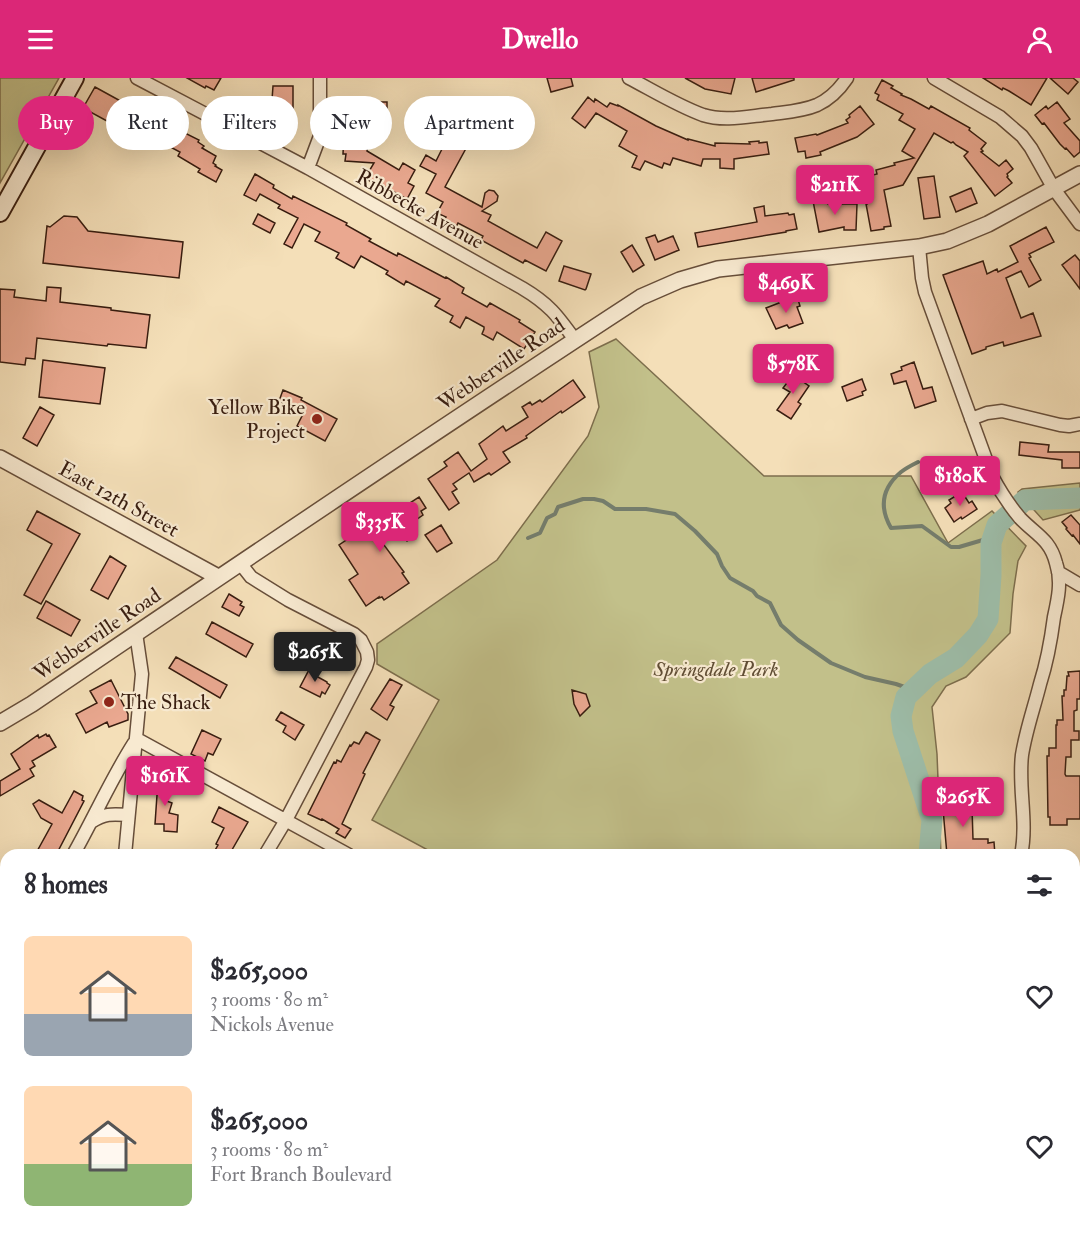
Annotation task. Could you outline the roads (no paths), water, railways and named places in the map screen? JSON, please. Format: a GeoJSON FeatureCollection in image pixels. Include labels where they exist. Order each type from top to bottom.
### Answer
{"type":"FeatureCollection","features":[{"type":"Feature","properties":{"kind":"main road"},"geometry":{"type":"LineString","coordinates":[[0,213],[75,78]]}},
{"type":"Feature","properties":{"kind":"street","name":"Ribbecke Avenue"},"geometry":{"type":"LineString","coordinates":[[137,78],[308,168],[536,296],[556,314],[575,340]]}},
{"type":"Feature","properties":{"kind":"street"},"geometry":{"type":"LineString","coordinates":[[308,168],[321,136],[320,78]]}},
{"type":"Feature","properties":{"kind":"street"},"geometry":{"type":"LineString","coordinates":[[629,78],[693,111],[712,117],[731,118],[799,110],[814,106],[834,94],[847,78]]}},
{"type":"Feature","properties":{"kind":"street"},"geometry":{"type":"LineString","coordinates":[[933,78],[1012,126],[1031,148],[1054,189],[1080,224]]}},
{"type":"Feature","properties":{"kind":"street","name":"Webberville Road"},"geometry":{"type":"LineString","coordinates":[[0,723],[32,704],[218,577],[575,340],[660,287],[698,274],[740,266],[919,247],[947,241],[988,224],[1080,174]]}},
{"type":"Feature","properties":{"kind":"street"},"geometry":{"type":"LineString","coordinates":[[919,247],[925,292],[992,476],[1020,518],[1050,548],[1059,572],[1059,592],[1049,647],[1022,758],[1024,835],[1022,849]]}},
{"type":"Feature","properties":{"kind":"street"},"geometry":{"type":"LineString","coordinates":[[971,418],[987,412],[1002,411],[1060,425],[1080,424]]}},
{"type":"Feature","properties":{"kind":"street","name":"East 12th Street"},"geometry":{"type":"LineString","coordinates":[[0,458],[218,577]]}},
{"type":"Feature","properties":{"kind":"street"},"geometry":{"type":"LineString","coordinates":[[240,563],[251,577],[354,634],[361,640],[368,652],[366,668],[269,849]]}},
{"type":"Feature","properties":{"kind":"street"},"geometry":{"type":"LineString","coordinates":[[1059,572],[1080,585]]}},
{"type":"Feature","properties":{"kind":"street"},"geometry":{"type":"LineString","coordinates":[[125,849],[142,674],[136,633]]}},
{"type":"Feature","properties":{"kind":"street"},"geometry":{"type":"LineString","coordinates":[[137,739],[338,849]]}},
{"type":"Feature","properties":{"kind":"street"},"geometry":{"type":"LineString","coordinates":[[76,849],[123,759],[137,739]]}},
{"type":"Feature","properties":{"kind":"street"},"geometry":{"type":"LineString","coordinates":[[91,822],[110,814],[128,816]]}},
{"type":"Feature","properties":{"kind":"waterway"},"geometry":{"type":"LineString","coordinates":[[918,462],[901,472],[886,491],[885,513],[891,528],[922,526],[951,547],[959,547],[993,537]]}},
{"type":"Feature","properties":{"kind":"waterway"},"geometry":{"type":"LineString","coordinates":[[930,849],[932,820],[903,731],[901,716],[906,697],[930,674],[956,658],[978,635],[988,619],[991,543],[997,525],[1025,500],[1080,498]]}},
{"type":"Feature","properties":{"kind":"waterway"},"geometry":{"type":"LineString","coordinates":[[528,538],[540,533],[547,518],[555,514],[558,507],[583,499],[603,501],[615,509],[646,509],[675,514],[717,554],[730,578],[770,603],[781,625],[798,640],[831,663],[865,677],[913,690]]}},
{"type":"Feature","properties":{"kind":"place","name":"Yellow Bike Project"},"geometry":{"type":"Point","coordinates":[317,419]}},
{"type":"Feature","properties":{"kind":"place","name":"The Shack"},"geometry":{"type":"Point","coordinates":[109,702]}},
{"type":"Feature","properties":{"kind":"park label","name":"Springdale Park"},"geometry":{"type":"Point","coordinates":[716,669]}}]}
